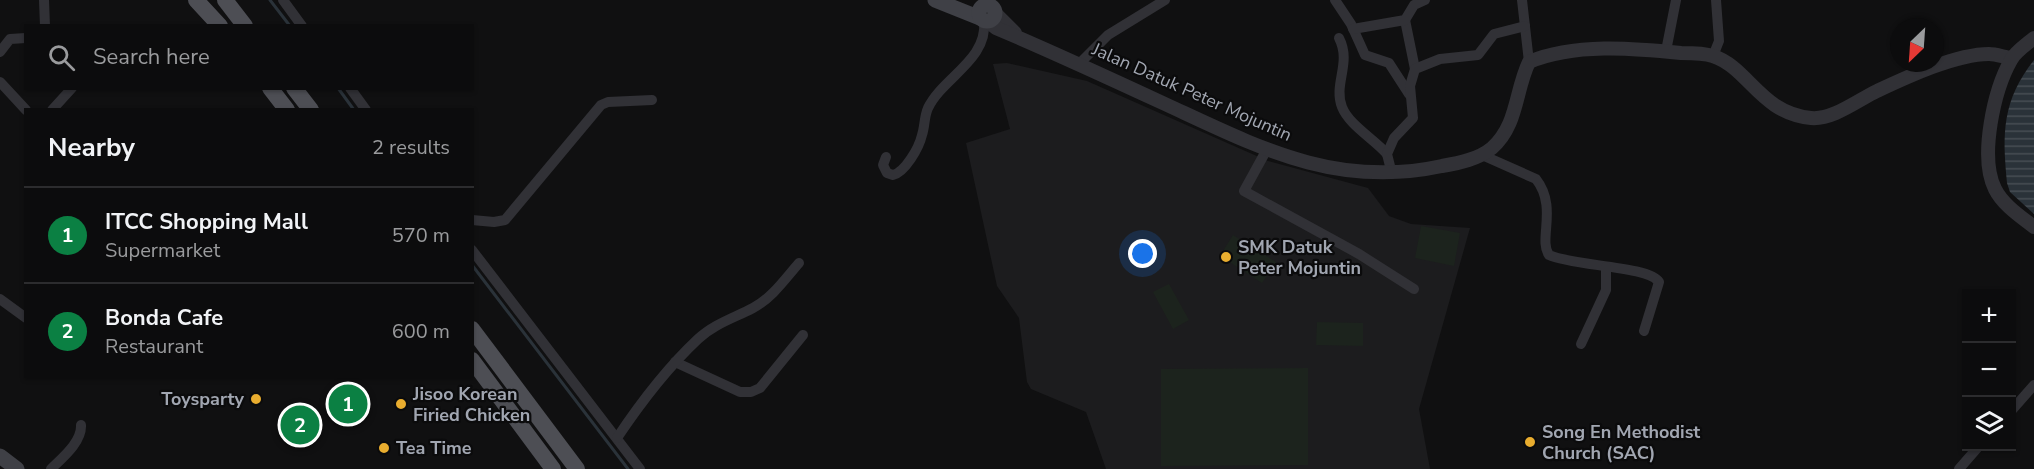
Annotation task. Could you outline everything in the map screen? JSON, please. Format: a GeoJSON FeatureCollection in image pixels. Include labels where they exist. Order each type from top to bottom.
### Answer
{"type":"FeatureCollection","features":[{"type":"Feature","properties":{"kind":"main road"},"geometry":{"type":"LineString","coordinates":[[196,0],[218,24]]}},
{"type":"Feature","properties":{"kind":"main road"},"geometry":{"type":"LineString","coordinates":[[225,0],[243,24]]}},
{"type":"Feature","properties":{"kind":"main road"},"geometry":{"type":"LineString","coordinates":[[272,90],[285,108]]}},
{"type":"Feature","properties":{"kind":"main road"},"geometry":{"type":"LineString","coordinates":[[296,90],[309,108]]}},
{"type":"Feature","properties":{"kind":"main road"},"geometry":{"type":"LineString","coordinates":[[474,332],[577,469]]}},
{"type":"Feature","properties":{"kind":"main road"},"geometry":{"type":"LineString","coordinates":[[474,363],[553,469]]}},
{"type":"Feature","properties":{"kind":"main road"},"geometry":{"type":"LineString","coordinates":[[533,410],[544,409],[552,417],[586,469]]}},
{"type":"Feature","properties":{"kind":"main road"},"geometry":{"type":"LineString","coordinates":[[533,410],[529,417],[537,448]]}},
{"type":"Feature","properties":{"kind":"main road"},"geometry":{"type":"LineString","coordinates":[[0,456],[17,469]]}},
{"type":"Feature","properties":{"kind":"street"},"geometry":{"type":"LineString","coordinates":[[44,0],[45,24]]}},
{"type":"Feature","properties":{"kind":"street"},"geometry":{"type":"LineString","coordinates":[[283,0],[301,24]]}},
{"type":"Feature","properties":{"kind":"street"},"geometry":{"type":"LineString","coordinates":[[1080,63],[1108,35],[1165,0]]}},
{"type":"Feature","properties":{"kind":"street"},"geometry":{"type":"LineString","coordinates":[[1335,0],[1353,29],[1365,55],[1392,65],[1411,97]]}},
{"type":"Feature","properties":{"kind":"street"},"geometry":{"type":"LineString","coordinates":[[1387,154],[1394,138],[1413,118],[1411,79],[1415,69],[1405,20],[1414,6],[1425,0]]}},
{"type":"Feature","properties":{"kind":"street"},"geometry":{"type":"LineString","coordinates":[[1522,0],[1528,58],[1559,52],[1667,44],[1716,48]]}},
{"type":"Feature","properties":{"kind":"street"},"geometry":{"type":"LineString","coordinates":[[1667,44],[1676,0]]}},
{"type":"Feature","properties":{"kind":"street"},"geometry":{"type":"LineString","coordinates":[[1716,0],[1716,48],[1762,98],[1787,111],[1812,118],[1829,115],[1907,78],[1956,60],[1989,54],[2011,58]]}},
{"type":"Feature","properties":{"kind":"street"},"geometry":{"type":"LineString","coordinates":[[886,157],[884,165],[887,173],[893,176],[905,166],[922,137],[928,109],[944,86],[972,57],[985,31],[989,11]]}},
{"type":"Feature","properties":{"kind":"street","name":"Jalan Datuk Peter Mojuntin"},"geometry":{"type":"LineString","coordinates":[[989,11],[1018,37],[1080,63],[1266,151],[1341,170],[1392,174],[1435,168],[1482,155],[1500,140],[1509,127],[1528,58]]}},
{"type":"Feature","properties":{"kind":"street"},"geometry":{"type":"LineString","coordinates":[[1353,29],[1405,20]]}},
{"type":"Feature","properties":{"kind":"street"},"geometry":{"type":"LineString","coordinates":[[1415,69],[1440,59],[1478,55],[1494,34],[1525,26]]}},
{"type":"Feature","properties":{"kind":"street"},"geometry":{"type":"LineString","coordinates":[[0,52],[10,39],[24,38]]}},
{"type":"Feature","properties":{"kind":"street"},"geometry":{"type":"LineString","coordinates":[[1339,38],[1345,60],[1340,89],[1342,108],[1387,154],[1392,174]]}},
{"type":"Feature","properties":{"kind":"street"},"geometry":{"type":"LineString","coordinates":[[2034,38],[2011,58],[1993,110],[1990,174],[2000,199],[2034,227]]}},
{"type":"Feature","properties":{"kind":"street"},"geometry":{"type":"LineString","coordinates":[[0,82],[24,108]]}},
{"type":"Feature","properties":{"kind":"street"},"geometry":{"type":"LineString","coordinates":[[53,108],[70,90]]}},
{"type":"Feature","properties":{"kind":"street"},"geometry":{"type":"LineString","coordinates":[[351,90],[365,108]]}},
{"type":"Feature","properties":{"kind":"street"},"geometry":{"type":"LineString","coordinates":[[474,220],[505,220],[601,105],[608,102],[652,100]]}},
{"type":"Feature","properties":{"kind":"street"},"geometry":{"type":"LineString","coordinates":[[1266,151],[1244,191],[1359,254],[1414,289]]}},
{"type":"Feature","properties":{"kind":"street"},"geometry":{"type":"LineString","coordinates":[[1482,155],[1536,179],[1540,184],[1546,199],[1548,215],[1544,247],[1549,255],[1565,261],[1650,274],[1659,282],[1644,331]]}},
{"type":"Feature","properties":{"kind":"street"},"geometry":{"type":"LineString","coordinates":[[474,253],[640,469]]}},
{"type":"Feature","properties":{"kind":"street"},"geometry":{"type":"LineString","coordinates":[[617,438],[642,400],[698,339],[721,322],[754,307],[770,296],[799,263]]}},
{"type":"Feature","properties":{"kind":"street"},"geometry":{"type":"LineString","coordinates":[[1581,344],[1606,290],[1606,267]]}},
{"type":"Feature","properties":{"kind":"street"},"geometry":{"type":"LineString","coordinates":[[0,299],[24,317]]}},
{"type":"Feature","properties":{"kind":"street"},"geometry":{"type":"LineString","coordinates":[[675,362],[740,392],[751,392],[760,387],[803,335]]}},
{"type":"Feature","properties":{"kind":"street"},"geometry":{"type":"LineString","coordinates":[[2016,405],[2034,385]]}},
{"type":"Feature","properties":{"kind":"street"},"geometry":{"type":"LineString","coordinates":[[51,469],[81,433],[81,425]]}},
{"type":"Feature","properties":{"kind":"street"},"geometry":{"type":"LineString","coordinates":[[1959,469],[1975,451]]}},
{"type":"Feature","properties":{"kind":"shaded area"},"geometry":{"type":"Polygon","coordinates":[[[2034,60],[2034,214],[2010,192],[2007,183],[2005,133],[2010,104],[2023,75],[2034,60]]]}},
{"type":"Feature","properties":{"kind":"shaded area","name":"SMK Datuk Peter Mojuntin"},"geometry":{"type":"Polygon","coordinates":[[[1007,63],[1087,81],[1268,161],[1368,188],[1389,216],[1411,224],[1470,228],[1419,409],[1430,469],[1106,469],[1086,412],[1031,389],[1027,382],[1019,318],[997,286],[966,143],[1010,129],[993,64],[1007,63]]]}},
{"type":"Feature","properties":{"kind":"shaded area"},"geometry":{"type":"Polygon","coordinates":[[[1421,226],[1460,233],[1454,266],[1415,258],[1421,226]]]}},
{"type":"Feature","properties":{"kind":"shaded area"},"geometry":{"type":"Polygon","coordinates":[[[1233,235],[1276,262],[1262,283],[1220,256],[1233,235]]]}},
{"type":"Feature","properties":{"kind":"shaded area"},"geometry":{"type":"Polygon","coordinates":[[[1169,284],[1189,320],[1173,329],[1153,292],[1169,284]]]}},
{"type":"Feature","properties":{"kind":"shaded area"},"geometry":{"type":"Polygon","coordinates":[[[1317,322],[1363,323],[1363,346],[1316,345],[1317,322]]]}},
{"type":"Feature","properties":{"kind":"shaded area"},"geometry":{"type":"Polygon","coordinates":[[[1308,368],[1308,465],[1161,466],[1161,369],[1308,368]]]}},
{"type":"Feature","properties":{"kind":"waterway"},"geometry":{"type":"LineString","coordinates":[[270,0],[288,24]]}},
{"type":"Feature","properties":{"kind":"waterway"},"geometry":{"type":"LineString","coordinates":[[339,90],[353,108]]}},
{"type":"Feature","properties":{"kind":"waterway"},"geometry":{"type":"LineString","coordinates":[[474,268],[628,469]]}},
{"type":"Feature","properties":{"kind":"place","name":"SMK Datuk Peter Mojuntin"},"geometry":{"type":"Point","coordinates":[1226,257]}},
{"type":"Feature","properties":{"kind":"place","name":"Toysparty"},"geometry":{"type":"Point","coordinates":[256,399]}},
{"type":"Feature","properties":{"kind":"place","name":"ITCC Shopping Mall"},"geometry":{"type":"Point","coordinates":[348,404]}},
{"type":"Feature","properties":{"kind":"place","name":"Jisoo Korean Firied Chicken"},"geometry":{"type":"Point","coordinates":[401,404]}},
{"type":"Feature","properties":{"kind":"place","name":"Bonda Cafe"},"geometry":{"type":"Point","coordinates":[300,425]}},
{"type":"Feature","properties":{"kind":"place","name":"Song En Methodist Church (SAC)"},"geometry":{"type":"Point","coordinates":[1530,442]}},
{"type":"Feature","properties":{"kind":"place","name":"Tea Time"},"geometry":{"type":"Point","coordinates":[384,448]}}]}
